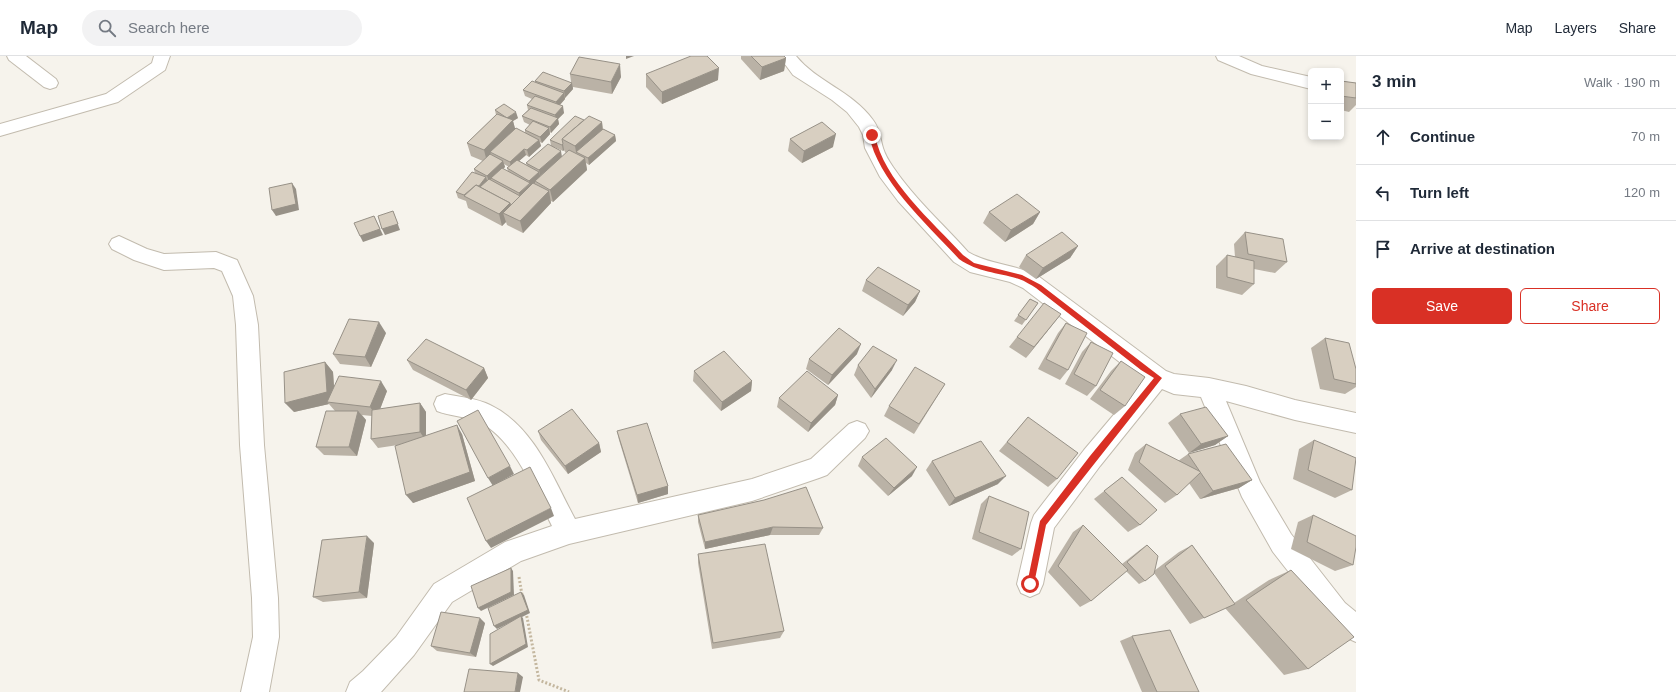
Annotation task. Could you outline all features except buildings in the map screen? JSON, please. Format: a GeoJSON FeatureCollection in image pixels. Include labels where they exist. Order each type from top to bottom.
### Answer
{"type":"FeatureCollection","features":[{"type":"Feature","properties":{"kind":"street"},"geometry":{"type":"LineString","coordinates":[[15,56],[50,83]]}},
{"type":"Feature","properties":{"kind":"street"},"geometry":{"type":"LineString","coordinates":[[0,130],[112,98],[159,66],[162,56]]}},
{"type":"Feature","properties":{"kind":"street"},"geometry":{"type":"LineString","coordinates":[[787,56],[799,71],[838,96],[853,108],[867,124],[872,135],[874,148],[887,172],[906,196],[961,257],[972,265],[1022,278],[1038,287],[1158,378],[1174,384],[1209,388],[1356,423]]}},
{"type":"Feature","properties":{"kind":"street"},"geometry":{"type":"LineString","coordinates":[[1224,56],[1257,70],[1308,82]]}},
{"type":"Feature","properties":{"kind":"street"},"geometry":{"type":"LineString","coordinates":[[119,244],[141,255],[164,262],[216,260],[230,266],[243,296],[247,325],[252,445],[266,598],[266,638],[255,692]]}},
{"type":"Feature","properties":{"kind":"street"},"geometry":{"type":"LineString","coordinates":[[1030,584],[1043,523],[1092,458],[1158,378]]}},
{"type":"Feature","properties":{"kind":"street"},"geometry":{"type":"LineString","coordinates":[[1209,388],[1251,489],[1282,543],[1336,612],[1356,629]]}},
{"type":"Feature","properties":{"kind":"street"},"geometry":{"type":"LineString","coordinates":[[444,404],[482,412],[507,428],[529,457],[569,532]]}},
{"type":"Feature","properties":{"kind":"street"},"geometry":{"type":"LineString","coordinates":[[360,692],[373,682],[405,646],[443,593],[514,551],[569,532],[752,490],[819,467],[857,431]]}},
{"type":"Feature","properties":{"kind":"path"},"geometry":{"type":"LineString","coordinates":[[514,551],[523,597]]}},
{"type":"Feature","properties":{"kind":"path"},"geometry":{"type":"LineString","coordinates":[[524,604],[539,680],[569,692]]}},
{"type":"Feature","properties":{"kind":"route"},"geometry":{"type":"LineString","coordinates":[[872,135],[874,148],[887,172],[906,196],[961,257],[972,265],[1022,278],[1038,287],[1158,378],[1092,458],[1043,523],[1030,584]]}}]}
